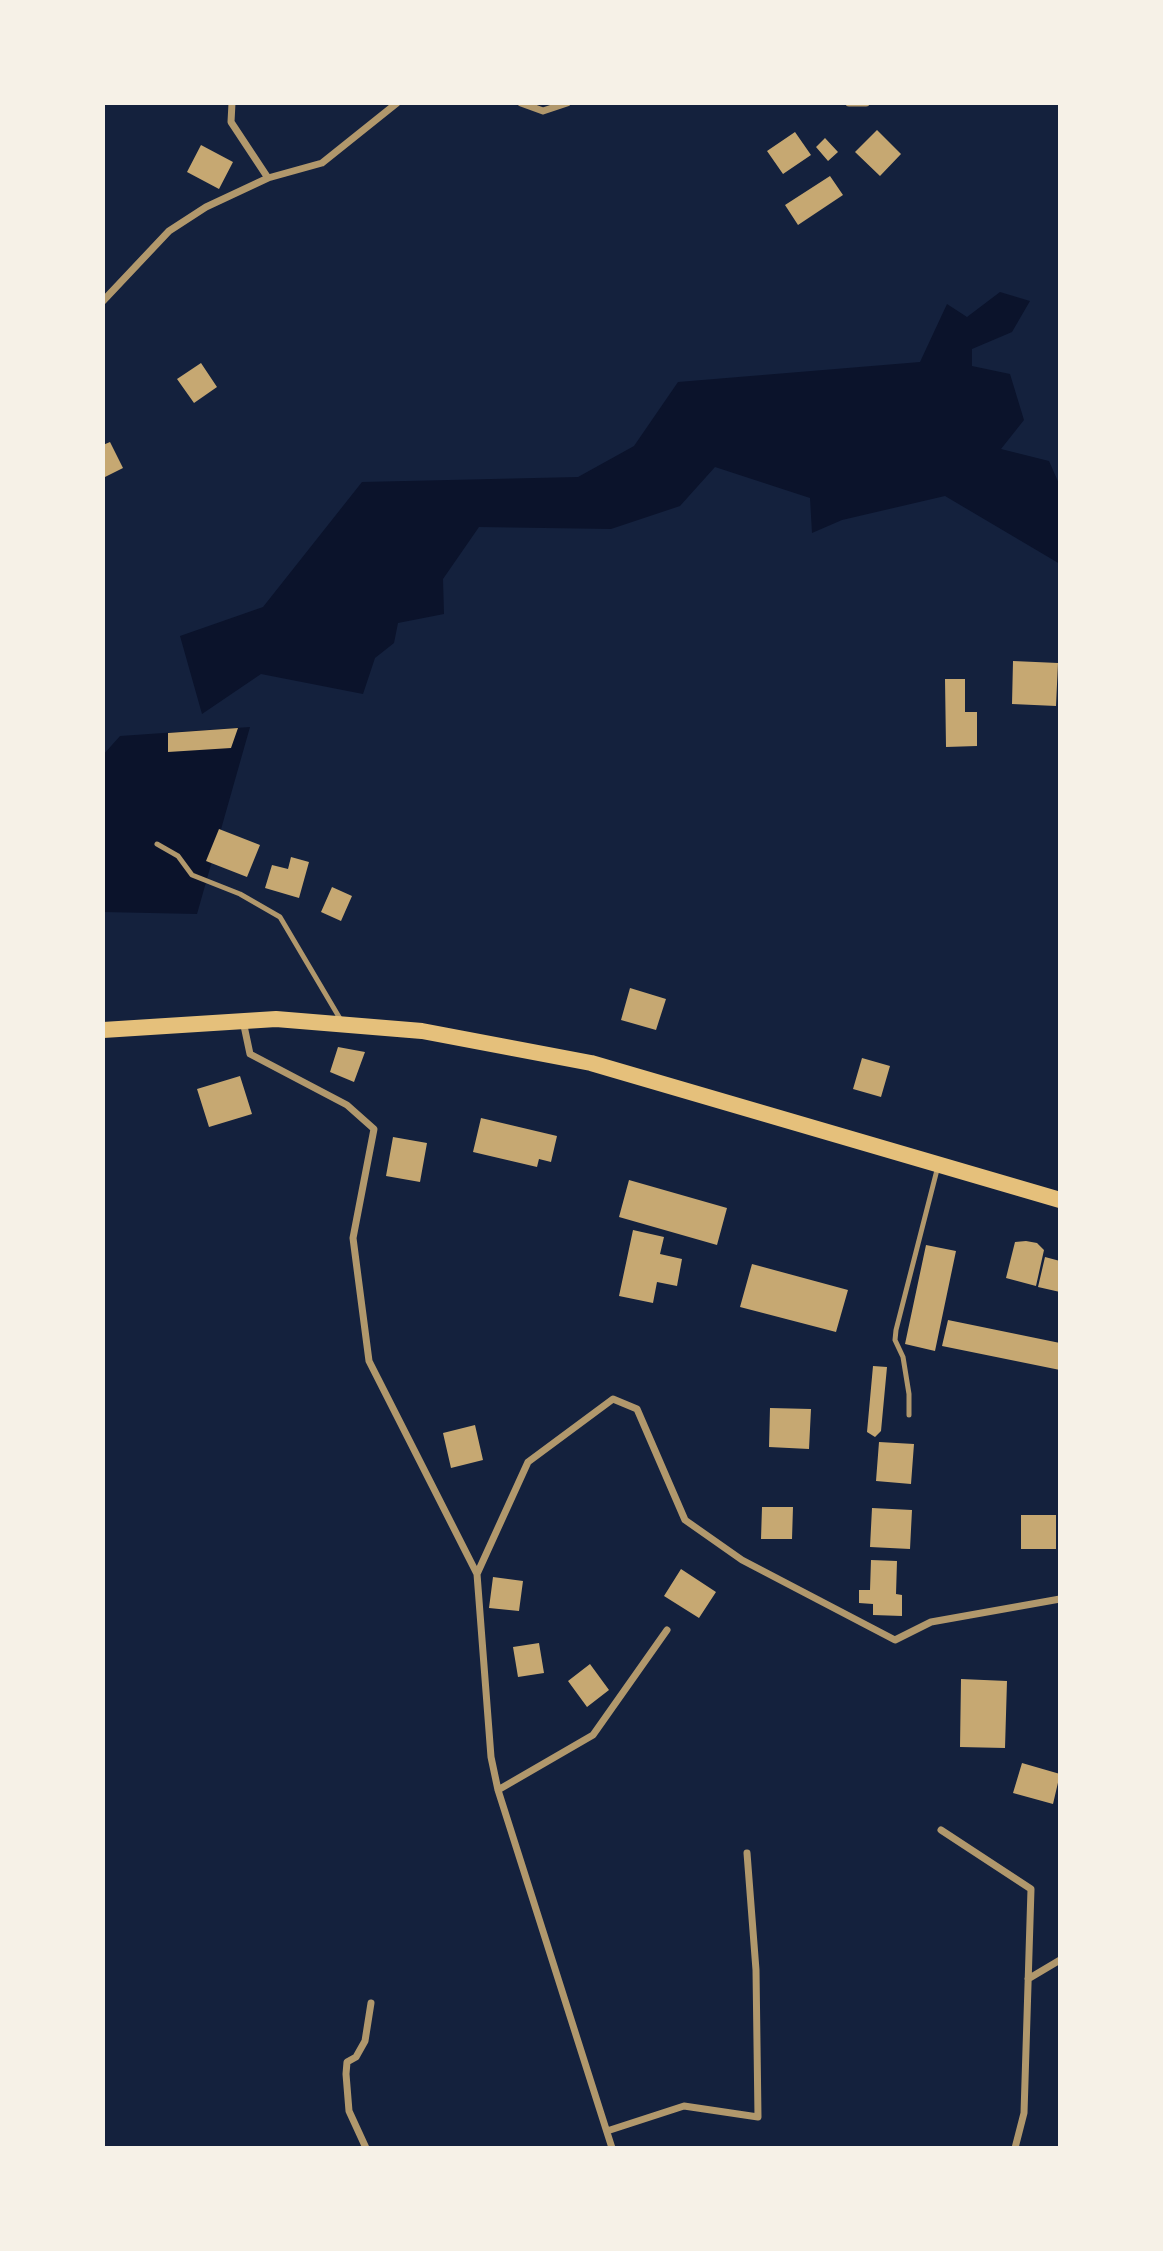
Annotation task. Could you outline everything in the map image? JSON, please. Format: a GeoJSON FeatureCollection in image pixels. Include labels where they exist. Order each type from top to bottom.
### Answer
{"type":"FeatureCollection","features":[{"type":"Feature","properties":{"kind":"main road"},"geometry":{"type":"LineString","coordinates":[[103,1030],[243,1020],[342,1022],[422,1031],[591,1063],[1060,1200]]}},
{"type":"Feature","properties":{"kind":"street"},"geometry":{"type":"LineString","coordinates":[[232,103],[231,122],[268,178]]}},
{"type":"Feature","properties":{"kind":"street"},"geometry":{"type":"LineString","coordinates":[[103,300],[169,231],[206,207],[268,178],[322,163],[397,103]]}},
{"type":"Feature","properties":{"kind":"street"},"geometry":{"type":"LineString","coordinates":[[521,103],[543,111],[567,103]]}},
{"type":"Feature","properties":{"kind":"street"},"geometry":{"type":"LineString","coordinates":[[849,103],[866,103]]}},
{"type":"Feature","properties":{"kind":"street"},"geometry":{"type":"LineString","coordinates":[[243,1020],[250,1054],[347,1105],[374,1129],[352,1238],[369,1361],[477,1574],[491,1757],[499,1790],[612,2148]]}},
{"type":"Feature","properties":{"kind":"street"},"geometry":{"type":"LineString","coordinates":[[477,1574],[528,1462],[613,1399],[637,1409],[685,1520],[741,1560],[895,1640],[931,1622],[1060,1599]]}},
{"type":"Feature","properties":{"kind":"street"},"geometry":{"type":"LineString","coordinates":[[499,1790],[593,1735],[667,1630]]}},
{"type":"Feature","properties":{"kind":"street"},"geometry":{"type":"LineString","coordinates":[[941,1830],[1031,1889],[1024,2113],[1015,2148]]}},
{"type":"Feature","properties":{"kind":"street"},"geometry":{"type":"LineString","coordinates":[[607,2131],[684,2106],[758,2117],[756,1970],[747,1853]]}},
{"type":"Feature","properties":{"kind":"street"},"geometry":{"type":"LineString","coordinates":[[1028,1979],[1060,1960]]}},
{"type":"Feature","properties":{"kind":"street"},"geometry":{"type":"LineString","coordinates":[[366,2148],[349,2111],[346,2074],[347,2062],[356,2057],[365,2041],[370,2023],[371,2003]]}},
{"type":"Feature","properties":{"kind":"lane"},"geometry":{"type":"LineString","coordinates":[[157,844],[178,856],[192,875],[240,894],[279,917],[342,1022]]}},
{"type":"Feature","properties":{"kind":"lane"},"geometry":{"type":"LineString","coordinates":[[909,1415],[909,1394],[903,1357],[895,1340],[896,1330],[938,1166]]}},
{"type":"Feature","properties":{"kind":"water"},"geometry":{"type":"Polygon","coordinates":[[[1000,292],[1030,301],[1012,332],[972,349],[972,366],[1010,374],[1024,420],[1001,449],[1049,461],[1060,486],[1060,564],[945,496],[842,520],[812,533],[810,498],[715,467],[680,506],[611,529],[479,527],[443,579],[444,614],[398,623],[394,643],[375,658],[363,694],[261,674],[202,714],[180,636],[263,607],[362,482],[578,477],[634,446],[678,382],[920,362],[947,304],[967,317],[1000,292]]]}},
{"type":"Feature","properties":{"kind":"water"},"geometry":{"type":"Polygon","coordinates":[[[250,727],[197,914],[103,912],[103,755],[120,736],[250,727]]]}},
{"type":"Feature","properties":{"kind":"building"},"geometry":{"type":"Polygon","coordinates":[[[877,130],[901,154],[880,176],[855,152],[877,130]]]}},
{"type":"Feature","properties":{"kind":"building"},"geometry":{"type":"Polygon","coordinates":[[[795,132],[811,155],[783,174],[767,151],[795,132]]]}},
{"type":"Feature","properties":{"kind":"building"},"geometry":{"type":"Polygon","coordinates":[[[825,138],[838,152],[828,161],[816,147],[825,138]]]}},
{"type":"Feature","properties":{"kind":"building"},"geometry":{"type":"Polygon","coordinates":[[[201,145],[233,162],[219,189],[187,172],[201,145]]]}},
{"type":"Feature","properties":{"kind":"building"},"geometry":{"type":"Polygon","coordinates":[[[830,176],[843,195],[798,225],[785,205],[830,176]]]}},
{"type":"Feature","properties":{"kind":"building"},"geometry":{"type":"Polygon","coordinates":[[[201,363],[217,387],[194,403],[177,379],[201,363]]]}},
{"type":"Feature","properties":{"kind":"building"},"geometry":{"type":"Polygon","coordinates":[[[110,442],[123,468],[103,478],[103,445],[110,442]]]}},
{"type":"Feature","properties":{"kind":"building"},"geometry":{"type":"Polygon","coordinates":[[[1013,661],[1058,663],[1056,706],[1012,704],[1013,661]]]}},
{"type":"Feature","properties":{"kind":"building"},"geometry":{"type":"Polygon","coordinates":[[[945,679],[965,679],[965,712],[977,712],[977,746],[946,747],[945,679]]]}},
{"type":"Feature","properties":{"kind":"building"},"geometry":{"type":"Polygon","coordinates":[[[238,728],[231,748],[168,752],[168,733],[238,728]]]}},
{"type":"Feature","properties":{"kind":"building"},"geometry":{"type":"Polygon","coordinates":[[[219,829],[260,845],[247,877],[206,861],[219,829]]]}},
{"type":"Feature","properties":{"kind":"building"},"geometry":{"type":"Polygon","coordinates":[[[291,857],[309,862],[299,898],[265,888],[272,865],[288,869],[291,857]]]}},
{"type":"Feature","properties":{"kind":"building"},"geometry":{"type":"Polygon","coordinates":[[[332,887],[352,896],[341,921],[321,912],[332,887]]]}},
{"type":"Feature","properties":{"kind":"building"},"geometry":{"type":"Polygon","coordinates":[[[630,988],[666,999],[656,1030],[621,1020],[630,988]]]}},
{"type":"Feature","properties":{"kind":"building"},"geometry":{"type":"Polygon","coordinates":[[[338,1047],[365,1052],[354,1082],[330,1072],[338,1047]]]}},
{"type":"Feature","properties":{"kind":"building"},"geometry":{"type":"Polygon","coordinates":[[[862,1058],[890,1066],[881,1097],[853,1089],[862,1058]]]}},
{"type":"Feature","properties":{"kind":"building"},"geometry":{"type":"Polygon","coordinates":[[[240,1076],[252,1114],[209,1127],[197,1089],[240,1076]]]}},
{"type":"Feature","properties":{"kind":"building"},"geometry":{"type":"Polygon","coordinates":[[[481,1118],[557,1136],[551,1162],[539,1159],[537,1167],[473,1152],[481,1118]]]}},
{"type":"Feature","properties":{"kind":"building"},"geometry":{"type":"Polygon","coordinates":[[[393,1137],[427,1143],[420,1182],[386,1176],[393,1137]]]}},
{"type":"Feature","properties":{"kind":"building"},"geometry":{"type":"Polygon","coordinates":[[[629,1180],[727,1208],[717,1245],[619,1217],[629,1180]]]}},
{"type":"Feature","properties":{"kind":"building"},"geometry":{"type":"Polygon","coordinates":[[[633,1230],[664,1237],[660,1254],[682,1259],[677,1286],[657,1282],[653,1303],[619,1296],[633,1230]]]}},
{"type":"Feature","properties":{"kind":"building"},"geometry":{"type":"Polygon","coordinates":[[[1015,1242],[1037,1243],[1044,1250],[1036,1286],[1006,1278],[1015,1242]]]}},
{"type":"Feature","properties":{"kind":"building"},"geometry":{"type":"Polygon","coordinates":[[[926,1245],[956,1251],[935,1351],[905,1344],[926,1245]]]}},
{"type":"Feature","properties":{"kind":"building"},"geometry":{"type":"Polygon","coordinates":[[[1045,1257],[1060,1261],[1060,1292],[1038,1287],[1045,1257]]]}},
{"type":"Feature","properties":{"kind":"building"},"geometry":{"type":"Polygon","coordinates":[[[752,1264],[848,1290],[836,1332],[740,1307],[752,1264]]]}},
{"type":"Feature","properties":{"kind":"building"},"geometry":{"type":"Polygon","coordinates":[[[948,1320],[1060,1343],[1060,1370],[942,1346],[948,1320]]]}},
{"type":"Feature","properties":{"kind":"building"},"geometry":{"type":"Polygon","coordinates":[[[873,1366],[887,1367],[881,1431],[875,1437],[867,1432],[873,1366]]]}},
{"type":"Feature","properties":{"kind":"building"},"geometry":{"type":"Polygon","coordinates":[[[770,1408],[811,1409],[809,1449],[769,1447],[770,1408]]]}},
{"type":"Feature","properties":{"kind":"building"},"geometry":{"type":"Polygon","coordinates":[[[475,1425],[483,1460],[451,1468],[443,1433],[475,1425]]]}},
{"type":"Feature","properties":{"kind":"building"},"geometry":{"type":"Polygon","coordinates":[[[879,1442],[914,1444],[911,1484],[876,1481],[879,1442]]]}},
{"type":"Feature","properties":{"kind":"building"},"geometry":{"type":"Polygon","coordinates":[[[762,1507],[793,1507],[792,1539],[761,1539],[762,1507]]]}},
{"type":"Feature","properties":{"kind":"building"},"geometry":{"type":"Polygon","coordinates":[[[872,1508],[912,1510],[910,1549],[870,1547],[872,1508]]]}},
{"type":"Feature","properties":{"kind":"building"},"geometry":{"type":"Polygon","coordinates":[[[1021,1515],[1056,1515],[1056,1549],[1021,1549],[1021,1515]]]}},
{"type":"Feature","properties":{"kind":"building"},"geometry":{"type":"Polygon","coordinates":[[[871,1560],[897,1561],[896,1594],[902,1595],[902,1616],[873,1615],[873,1604],[859,1603],[859,1590],[870,1590],[871,1560]]]}},
{"type":"Feature","properties":{"kind":"building"},"geometry":{"type":"Polygon","coordinates":[[[681,1569],[716,1592],[699,1618],[664,1596],[681,1569]]]}},
{"type":"Feature","properties":{"kind":"building"},"geometry":{"type":"Polygon","coordinates":[[[493,1577],[523,1581],[519,1611],[489,1608],[493,1577]]]}},
{"type":"Feature","properties":{"kind":"building"},"geometry":{"type":"Polygon","coordinates":[[[539,1643],[544,1673],[518,1677],[513,1647],[539,1643]]]}},
{"type":"Feature","properties":{"kind":"building"},"geometry":{"type":"Polygon","coordinates":[[[590,1664],[609,1690],[587,1707],[568,1681],[590,1664]]]}},
{"type":"Feature","properties":{"kind":"building"},"geometry":{"type":"Polygon","coordinates":[[[961,1679],[1007,1681],[1005,1748],[960,1747],[961,1679]]]}},
{"type":"Feature","properties":{"kind":"building"},"geometry":{"type":"Polygon","coordinates":[[[1022,1763],[1060,1774],[1053,1804],[1013,1793],[1022,1763]]]}}]}
